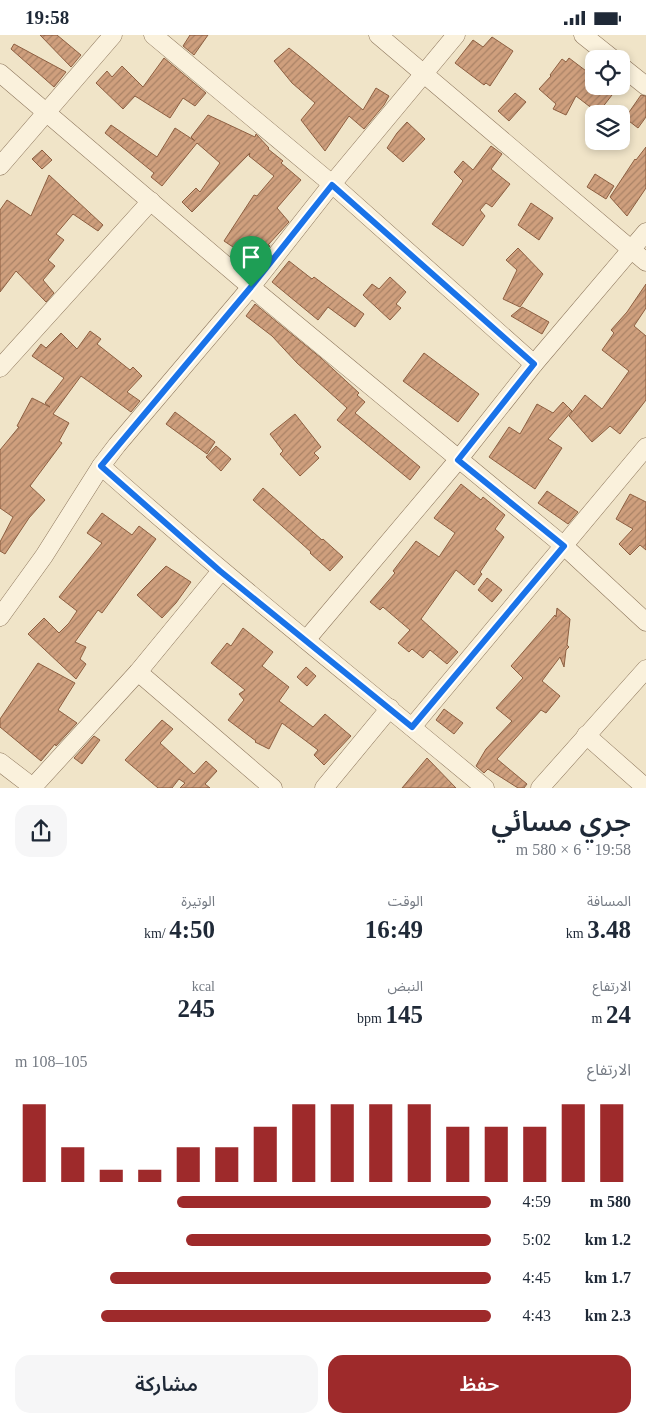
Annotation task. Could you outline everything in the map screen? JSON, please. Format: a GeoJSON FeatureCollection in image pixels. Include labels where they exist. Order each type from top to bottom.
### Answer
{"type":"FeatureCollection","features":[{"type":"Feature","properties":{"kind":"street"},"geometry":{"type":"LineString","coordinates":[[0,166],[113,35]]}},
{"type":"Feature","properties":{"kind":"street"},"geometry":{"type":"LineString","coordinates":[[153,35],[332,185],[534,364]]}},
{"type":"Feature","properties":{"kind":"street"},"geometry":{"type":"LineString","coordinates":[[378,35],[646,262]]}},
{"type":"Feature","properties":{"kind":"street"},"geometry":{"type":"LineString","coordinates":[[3,606],[44,556],[101,466],[251,287],[332,185],[456,35]]}},
{"type":"Feature","properties":{"kind":"street"},"geometry":{"type":"LineString","coordinates":[[584,35],[602,50]]}},
{"type":"Feature","properties":{"kind":"street"},"geometry":{"type":"LineString","coordinates":[[0,73],[251,287],[564,546],[646,622]]}},
{"type":"Feature","properties":{"kind":"street"},"geometry":{"type":"LineString","coordinates":[[630,73],[646,86]]}},
{"type":"Feature","properties":{"kind":"street"},"geometry":{"type":"LineString","coordinates":[[0,368],[151,201]]}},
{"type":"Feature","properties":{"kind":"street"},"geometry":{"type":"LineString","coordinates":[[306,640],[458,460],[534,364],[646,232]]}},
{"type":"Feature","properties":{"kind":"street"},"geometry":{"type":"LineString","coordinates":[[412,727],[646,449]]}},
{"type":"Feature","properties":{"kind":"street"},"geometry":{"type":"LineString","coordinates":[[101,466],[220,571],[486,788]]}},
{"type":"Feature","properties":{"kind":"street"},"geometry":{"type":"LineString","coordinates":[[0,762],[33,788],[138,672],[220,571]]}},
{"type":"Feature","properties":{"kind":"street"},"geometry":{"type":"LineString","coordinates":[[540,788],[646,669]]}},
{"type":"Feature","properties":{"kind":"street"},"geometry":{"type":"LineString","coordinates":[[138,672],[273,788]]}},
{"type":"Feature","properties":{"kind":"street"},"geometry":{"type":"LineString","coordinates":[[324,788],[390,708]]}},
{"type":"Feature","properties":{"kind":"street"},"geometry":{"type":"LineString","coordinates":[[586,735],[646,788]]}},
{"type":"Feature","properties":{"kind":"building"},"geometry":{"type":"Polygon","coordinates":[[[40,35],[57,35],[81,55],[71,67],[40,35]]]}},
{"type":"Feature","properties":{"kind":"building"},"geometry":{"type":"Polygon","coordinates":[[[190,35],[208,35],[194,55],[183,46],[190,35]]]}},
{"type":"Feature","properties":{"kind":"building"},"geometry":{"type":"Polygon","coordinates":[[[492,37],[513,51],[490,86],[486,83],[484,85],[455,63],[473,40],[483,47],[492,37]]]}},
{"type":"Feature","properties":{"kind":"building"},"geometry":{"type":"Polygon","coordinates":[[[14,44],[66,72],[54,87],[11,49],[14,44]]]}},
{"type":"Feature","properties":{"kind":"building"},"geometry":{"type":"Polygon","coordinates":[[[289,48],[363,110],[376,88],[389,96],[364,129],[349,116],[325,151],[301,120],[315,103],[292,83],[274,61],[289,48]]]}},
{"type":"Feature","properties":{"kind":"building"},"geometry":{"type":"Polygon","coordinates":[[[164,58],[206,93],[195,106],[183,98],[170,118],[135,96],[123,109],[96,83],[107,71],[112,77],[122,66],[143,87],[164,58]]]}},
{"type":"Feature","properties":{"kind":"building"},"geometry":{"type":"Polygon","coordinates":[[[569,58],[585,70],[585,95],[612,95],[604,105],[588,105],[576,96],[566,115],[553,109],[556,104],[539,89],[551,76],[562,59],[566,62],[569,58]]]}},
{"type":"Feature","properties":{"kind":"building"},"geometry":{"type":"Polygon","coordinates":[[[515,93],[526,102],[509,121],[498,111],[515,93]]]}},
{"type":"Feature","properties":{"kind":"building"},"geometry":{"type":"Polygon","coordinates":[[[641,95],[646,96],[646,117],[638,128],[630,122],[630,111],[641,95]]]}},
{"type":"Feature","properties":{"kind":"building"},"geometry":{"type":"Polygon","coordinates":[[[208,115],[255,137],[256,134],[268,149],[283,161],[281,163],[301,180],[277,208],[289,222],[268,245],[270,246],[252,264],[224,241],[254,195],[257,196],[274,176],[249,156],[250,153],[192,212],[182,202],[196,188],[200,192],[220,163],[197,143],[162,186],[151,177],[154,173],[105,133],[111,125],[157,157],[175,128],[195,141],[191,137],[208,115]]]}},
{"type":"Feature","properties":{"kind":"building"},"geometry":{"type":"Polygon","coordinates":[[[407,122],[425,139],[403,162],[387,148],[407,122]]]}},
{"type":"Feature","properties":{"kind":"building"},"geometry":{"type":"Polygon","coordinates":[[[491,146],[502,154],[491,169],[510,184],[492,207],[486,203],[480,210],[485,216],[463,246],[432,224],[463,181],[454,172],[463,161],[473,170],[491,146]]]}},
{"type":"Feature","properties":{"kind":"building"},"geometry":{"type":"Polygon","coordinates":[[[646,147],[646,188],[627,216],[610,197],[635,159],[646,147]]]}},
{"type":"Feature","properties":{"kind":"building"},"geometry":{"type":"Polygon","coordinates":[[[42,150],[52,160],[42,169],[32,159],[42,150]]]}},
{"type":"Feature","properties":{"kind":"building"},"geometry":{"type":"Polygon","coordinates":[[[595,174],[614,186],[606,199],[587,187],[595,174]]]}},
{"type":"Feature","properties":{"kind":"building"},"geometry":{"type":"Polygon","coordinates":[[[49,175],[103,225],[98,231],[73,214],[56,234],[64,240],[48,260],[55,266],[43,280],[54,293],[46,302],[16,271],[0,292],[0,210],[7,200],[31,216],[49,175]]]}},
{"type":"Feature","properties":{"kind":"building"},"geometry":{"type":"Polygon","coordinates":[[[531,203],[553,218],[539,240],[518,225],[531,203]]]}},
{"type":"Feature","properties":{"kind":"building"},"geometry":{"type":"Polygon","coordinates":[[[518,248],[543,274],[520,307],[503,299],[517,270],[506,260],[518,248]]]}},
{"type":"Feature","properties":{"kind":"building"},"geometry":{"type":"Polygon","coordinates":[[[289,261],[364,314],[355,327],[328,307],[318,320],[272,282],[289,261]]]}},
{"type":"Feature","properties":{"kind":"building"},"geometry":{"type":"Polygon","coordinates":[[[390,277],[406,292],[396,304],[401,308],[390,320],[363,295],[372,284],[379,289],[390,277]]]}},
{"type":"Feature","properties":{"kind":"building"},"geometry":{"type":"Polygon","coordinates":[[[646,284],[646,308],[634,326],[646,336],[646,400],[620,434],[610,426],[592,442],[569,416],[585,395],[602,409],[629,371],[602,350],[614,333],[611,330],[627,312],[646,284]]]}},
{"type":"Feature","properties":{"kind":"building"},"geometry":{"type":"Polygon","coordinates":[[[255,304],[321,358],[359,393],[357,395],[365,402],[355,413],[420,467],[410,480],[337,420],[347,408],[297,363],[272,336],[246,316],[255,304]]]}},
{"type":"Feature","properties":{"kind":"building"},"geometry":{"type":"Polygon","coordinates":[[[522,307],[549,322],[542,334],[511,316],[522,307]]]}},
{"type":"Feature","properties":{"kind":"building"},"geometry":{"type":"Polygon","coordinates":[[[90,331],[101,339],[97,344],[130,370],[133,367],[142,376],[127,392],[140,401],[131,412],[81,376],[53,414],[69,423],[59,441],[62,443],[30,486],[45,500],[29,518],[5,554],[0,551],[0,542],[13,517],[0,508],[0,450],[19,427],[17,426],[32,398],[50,407],[45,403],[64,378],[32,356],[41,344],[46,348],[61,333],[77,349],[90,331]]]}},
{"type":"Feature","properties":{"kind":"building"},"geometry":{"type":"Polygon","coordinates":[[[424,353],[479,394],[458,422],[403,381],[424,353]]]}},
{"type":"Feature","properties":{"kind":"building"},"geometry":{"type":"Polygon","coordinates":[[[563,402],[572,411],[548,439],[562,448],[535,489],[489,457],[509,427],[520,434],[537,404],[553,413],[563,402]]]}},
{"type":"Feature","properties":{"kind":"building"},"geometry":{"type":"Polygon","coordinates":[[[175,412],[215,442],[207,454],[166,424],[175,412]]]}},
{"type":"Feature","properties":{"kind":"building"},"geometry":{"type":"Polygon","coordinates":[[[295,414],[321,447],[314,453],[319,458],[300,476],[280,454],[283,451],[270,434],[295,414]]]}},
{"type":"Feature","properties":{"kind":"building"},"geometry":{"type":"Polygon","coordinates":[[[216,446],[231,459],[221,471],[206,457],[216,446]]]}},
{"type":"Feature","properties":{"kind":"building"},"geometry":{"type":"Polygon","coordinates":[[[461,484],[481,500],[483,497],[505,515],[495,529],[504,537],[480,572],[482,574],[474,585],[456,570],[421,619],[458,652],[447,664],[430,650],[423,658],[412,649],[409,652],[398,643],[410,630],[383,607],[380,610],[370,602],[395,573],[393,571],[416,541],[439,557],[455,533],[434,518],[461,484]]]}},
{"type":"Feature","properties":{"kind":"building"},"geometry":{"type":"Polygon","coordinates":[[[263,488],[343,557],[330,571],[253,500],[263,488]]]}},
{"type":"Feature","properties":{"kind":"building"},"geometry":{"type":"Polygon","coordinates":[[[547,491],[578,512],[568,524],[538,503],[547,491]]]}},
{"type":"Feature","properties":{"kind":"building"},"geometry":{"type":"Polygon","coordinates":[[[630,494],[646,502],[646,550],[640,545],[630,555],[619,544],[633,529],[616,519],[630,494]]]}},
{"type":"Feature","properties":{"kind":"building"},"geometry":{"type":"Polygon","coordinates":[[[102,513],[132,535],[139,526],[156,539],[102,613],[98,610],[75,642],[86,647],[80,659],[86,664],[76,679],[28,634],[44,618],[59,633],[77,611],[59,597],[102,543],[87,533],[102,513]]]}},
{"type":"Feature","properties":{"kind":"building"},"geometry":{"type":"Polygon","coordinates":[[[166,566],[191,582],[162,618],[137,595],[166,566]]]}},
{"type":"Feature","properties":{"kind":"building"},"geometry":{"type":"Polygon","coordinates":[[[487,578],[502,590],[492,602],[478,590],[487,578]]]}},
{"type":"Feature","properties":{"kind":"building"},"geometry":{"type":"Polygon","coordinates":[[[557,608],[570,619],[567,645],[569,647],[566,650],[564,667],[560,657],[542,681],[560,696],[546,713],[541,710],[497,759],[527,784],[524,788],[518,788],[488,769],[484,773],[476,766],[486,749],[512,721],[496,708],[523,678],[511,666],[555,615],[556,617],[557,608]]]}},
{"type":"Feature","properties":{"kind":"building"},"geometry":{"type":"Polygon","coordinates":[[[243,628],[273,652],[262,666],[289,687],[279,701],[313,727],[325,714],[351,736],[324,765],[314,755],[318,750],[282,723],[269,749],[255,742],[228,720],[244,700],[239,694],[245,690],[211,663],[227,643],[231,646],[243,628]]]}},
{"type":"Feature","properties":{"kind":"building"},"geometry":{"type":"Polygon","coordinates":[[[38,663],[75,683],[58,710],[77,723],[56,746],[55,744],[41,761],[0,727],[0,719],[38,663]]]}},
{"type":"Feature","properties":{"kind":"building"},"geometry":{"type":"Polygon","coordinates":[[[306,667],[316,676],[307,686],[297,677],[306,667]]]}},
{"type":"Feature","properties":{"kind":"building"},"geometry":{"type":"Polygon","coordinates":[[[444,709],[463,723],[454,734],[436,720],[444,709]]]}},
{"type":"Feature","properties":{"kind":"building"},"geometry":{"type":"Polygon","coordinates":[[[162,720],[173,729],[160,743],[194,774],[206,761],[217,771],[205,784],[210,788],[180,788],[185,783],[179,779],[172,788],[158,788],[125,760],[162,720]]]}},
{"type":"Feature","properties":{"kind":"building"},"geometry":{"type":"Polygon","coordinates":[[[94,736],[100,740],[82,764],[74,758],[94,736]]]}},
{"type":"Feature","properties":{"kind":"building"},"geometry":{"type":"Polygon","coordinates":[[[427,758],[456,788],[402,788],[427,758]]]}},
{"type":"Feature","properties":{"kind":"route"},"geometry":{"type":"LineString","coordinates":[[332,185],[534,364],[458,460],[564,546],[412,727],[220,571],[101,466],[251,287],[332,185]]}}]}
